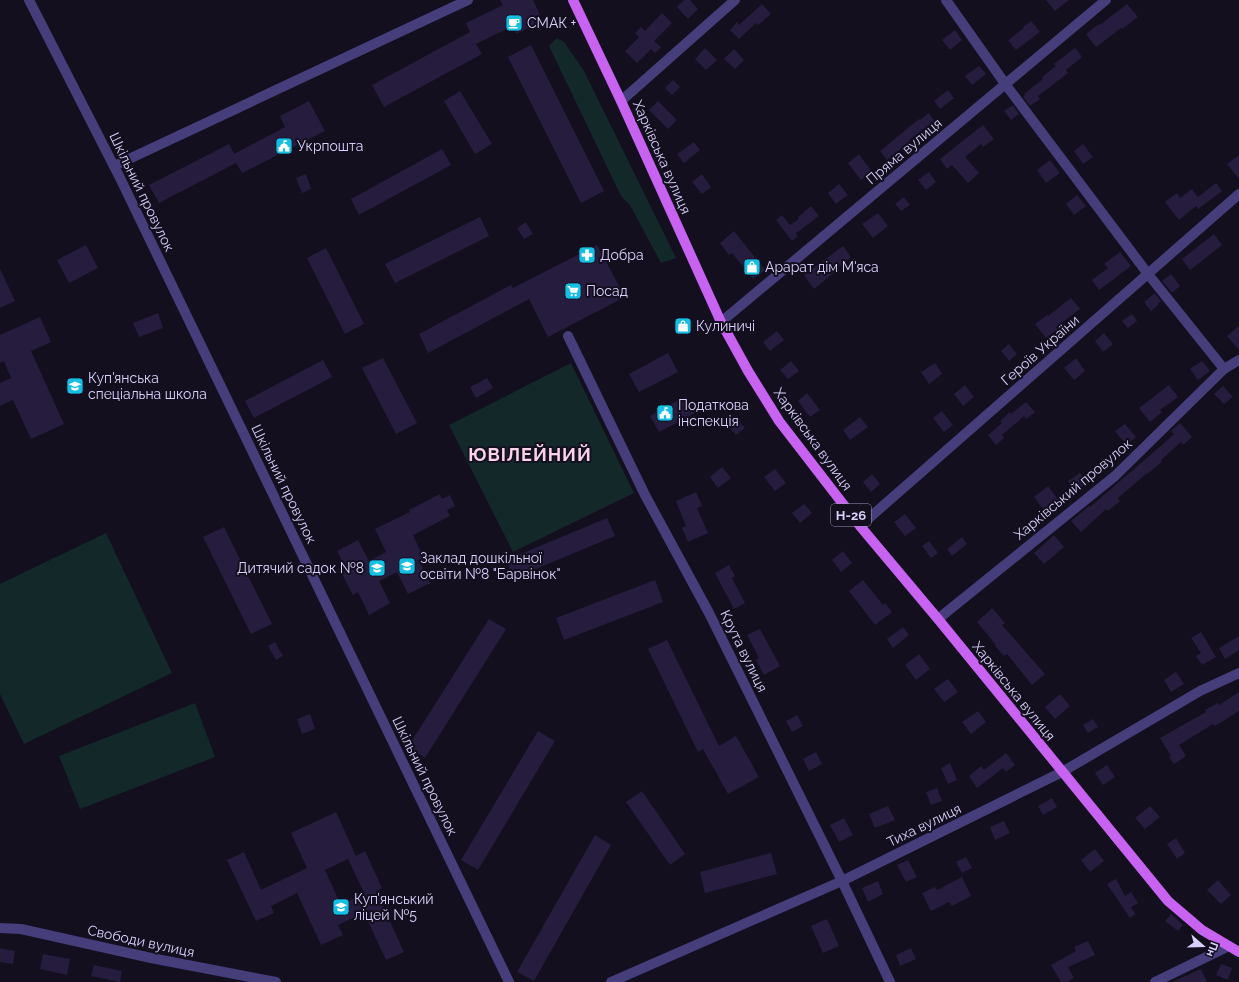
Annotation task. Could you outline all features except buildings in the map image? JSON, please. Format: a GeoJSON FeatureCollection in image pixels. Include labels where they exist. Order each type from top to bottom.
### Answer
{"type":"FeatureCollection","features":[{"type":"Feature","properties":{"kind":"main road","name":"Харківська вулиця"},"geometry":{"type":"LineString","coordinates":[[573,0],[621,100],[720,322],[778,420],[860,526],[938,619],[1168,901],[1202,930],[1239,952]]}},
{"type":"Feature","properties":{"kind":"street","name":"Шкільний провулок"},"geometry":{"type":"LineString","coordinates":[[29,0],[114,166],[509,982]]}},
{"type":"Feature","properties":{"kind":"street"},"geometry":{"type":"LineString","coordinates":[[114,166],[468,0]]}},
{"type":"Feature","properties":{"kind":"street"},"geometry":{"type":"LineString","coordinates":[[621,100],[735,0]]}},
{"type":"Feature","properties":{"kind":"street"},"geometry":{"type":"LineString","coordinates":[[946,0],[1006,85],[1148,274],[1224,369]]}},
{"type":"Feature","properties":{"kind":"street","name":"Пряма вулиця"},"geometry":{"type":"LineString","coordinates":[[720,322],[1006,85],[1106,0]]}},
{"type":"Feature","properties":{"kind":"street","name":"Героїв України"},"geometry":{"type":"LineString","coordinates":[[860,526],[1239,194]]}},
{"type":"Feature","properties":{"kind":"street","name":"Крута вулиця"},"geometry":{"type":"LineString","coordinates":[[568,336],[645,494],[709,613],[842,881],[890,982]]}},
{"type":"Feature","properties":{"kind":"street","name":"Харківський провулок"},"geometry":{"type":"LineString","coordinates":[[938,619],[1115,476],[1224,369],[1239,360]]}},
{"type":"Feature","properties":{"kind":"street","name":"Тиха вулиця"},"geometry":{"type":"LineString","coordinates":[[610,982],[842,881],[1062,772],[1200,691],[1239,673]]}},
{"type":"Feature","properties":{"kind":"street","name":"Свободи вулиця"},"geometry":{"type":"LineString","coordinates":[[0,928],[21,930],[151,958],[276,982]]}},
{"type":"Feature","properties":{"kind":"street"},"geometry":{"type":"LineString","coordinates":[[1155,982],[1229,946]]}},
{"type":"Feature","properties":{"kind":"green space"},"geometry":{"type":"Polygon","coordinates":[[[557,38],[564,42],[584,71],[676,258],[661,263],[630,205],[621,196],[549,46],[557,38]]]}},
{"type":"Feature","properties":{"kind":"green space"},"geometry":{"type":"Polygon","coordinates":[[[571,363],[634,493],[513,552],[449,425],[571,363]]]}},
{"type":"Feature","properties":{"kind":"green space"},"geometry":{"type":"Polygon","coordinates":[[[106,533],[172,673],[24,744],[0,694],[0,584],[106,533]]]}},
{"type":"Feature","properties":{"kind":"green space"},"geometry":{"type":"Polygon","coordinates":[[[195,703],[215,757],[80,809],[59,756],[195,703]]]}},
{"type":"Feature","properties":{"kind":"place","name":"СМАК +"},"geometry":{"type":"Point","coordinates":[514,23]}},
{"type":"Feature","properties":{"kind":"place","name":"Укрпошта"},"geometry":{"type":"Point","coordinates":[284,146]}},
{"type":"Feature","properties":{"kind":"place","name":"Добра"},"geometry":{"type":"Point","coordinates":[587,255]}},
{"type":"Feature","properties":{"kind":"place","name":"Арарат дім М'яса"},"geometry":{"type":"Point","coordinates":[752,267]}},
{"type":"Feature","properties":{"kind":"place","name":"Посад"},"geometry":{"type":"Point","coordinates":[573,291]}},
{"type":"Feature","properties":{"kind":"place","name":"Кулиничі"},"geometry":{"type":"Point","coordinates":[683,326]}},
{"type":"Feature","properties":{"kind":"place","name":"Куп'янська спеціальна школа"},"geometry":{"type":"Point","coordinates":[75,386]}},
{"type":"Feature","properties":{"kind":"place","name":"Податкова інспекція"},"geometry":{"type":"Point","coordinates":[665,413]}},
{"type":"Feature","properties":{"kind":"place","name":"Заклад дошкільної освіти №8 \"Барвінок\""},"geometry":{"type":"Point","coordinates":[407,566]}},
{"type":"Feature","properties":{"kind":"place","name":"Дитячий садок №8"},"geometry":{"type":"Point","coordinates":[377,568]}},
{"type":"Feature","properties":{"kind":"place","name":"Куп’янський ліцей №5"},"geometry":{"type":"Point","coordinates":[341,907]}},
{"type":"Feature","properties":{"kind":"district","name":"ЮВІЛЕЙНИЙ"},"geometry":{"type":"Point","coordinates":[530,454]}}]}
